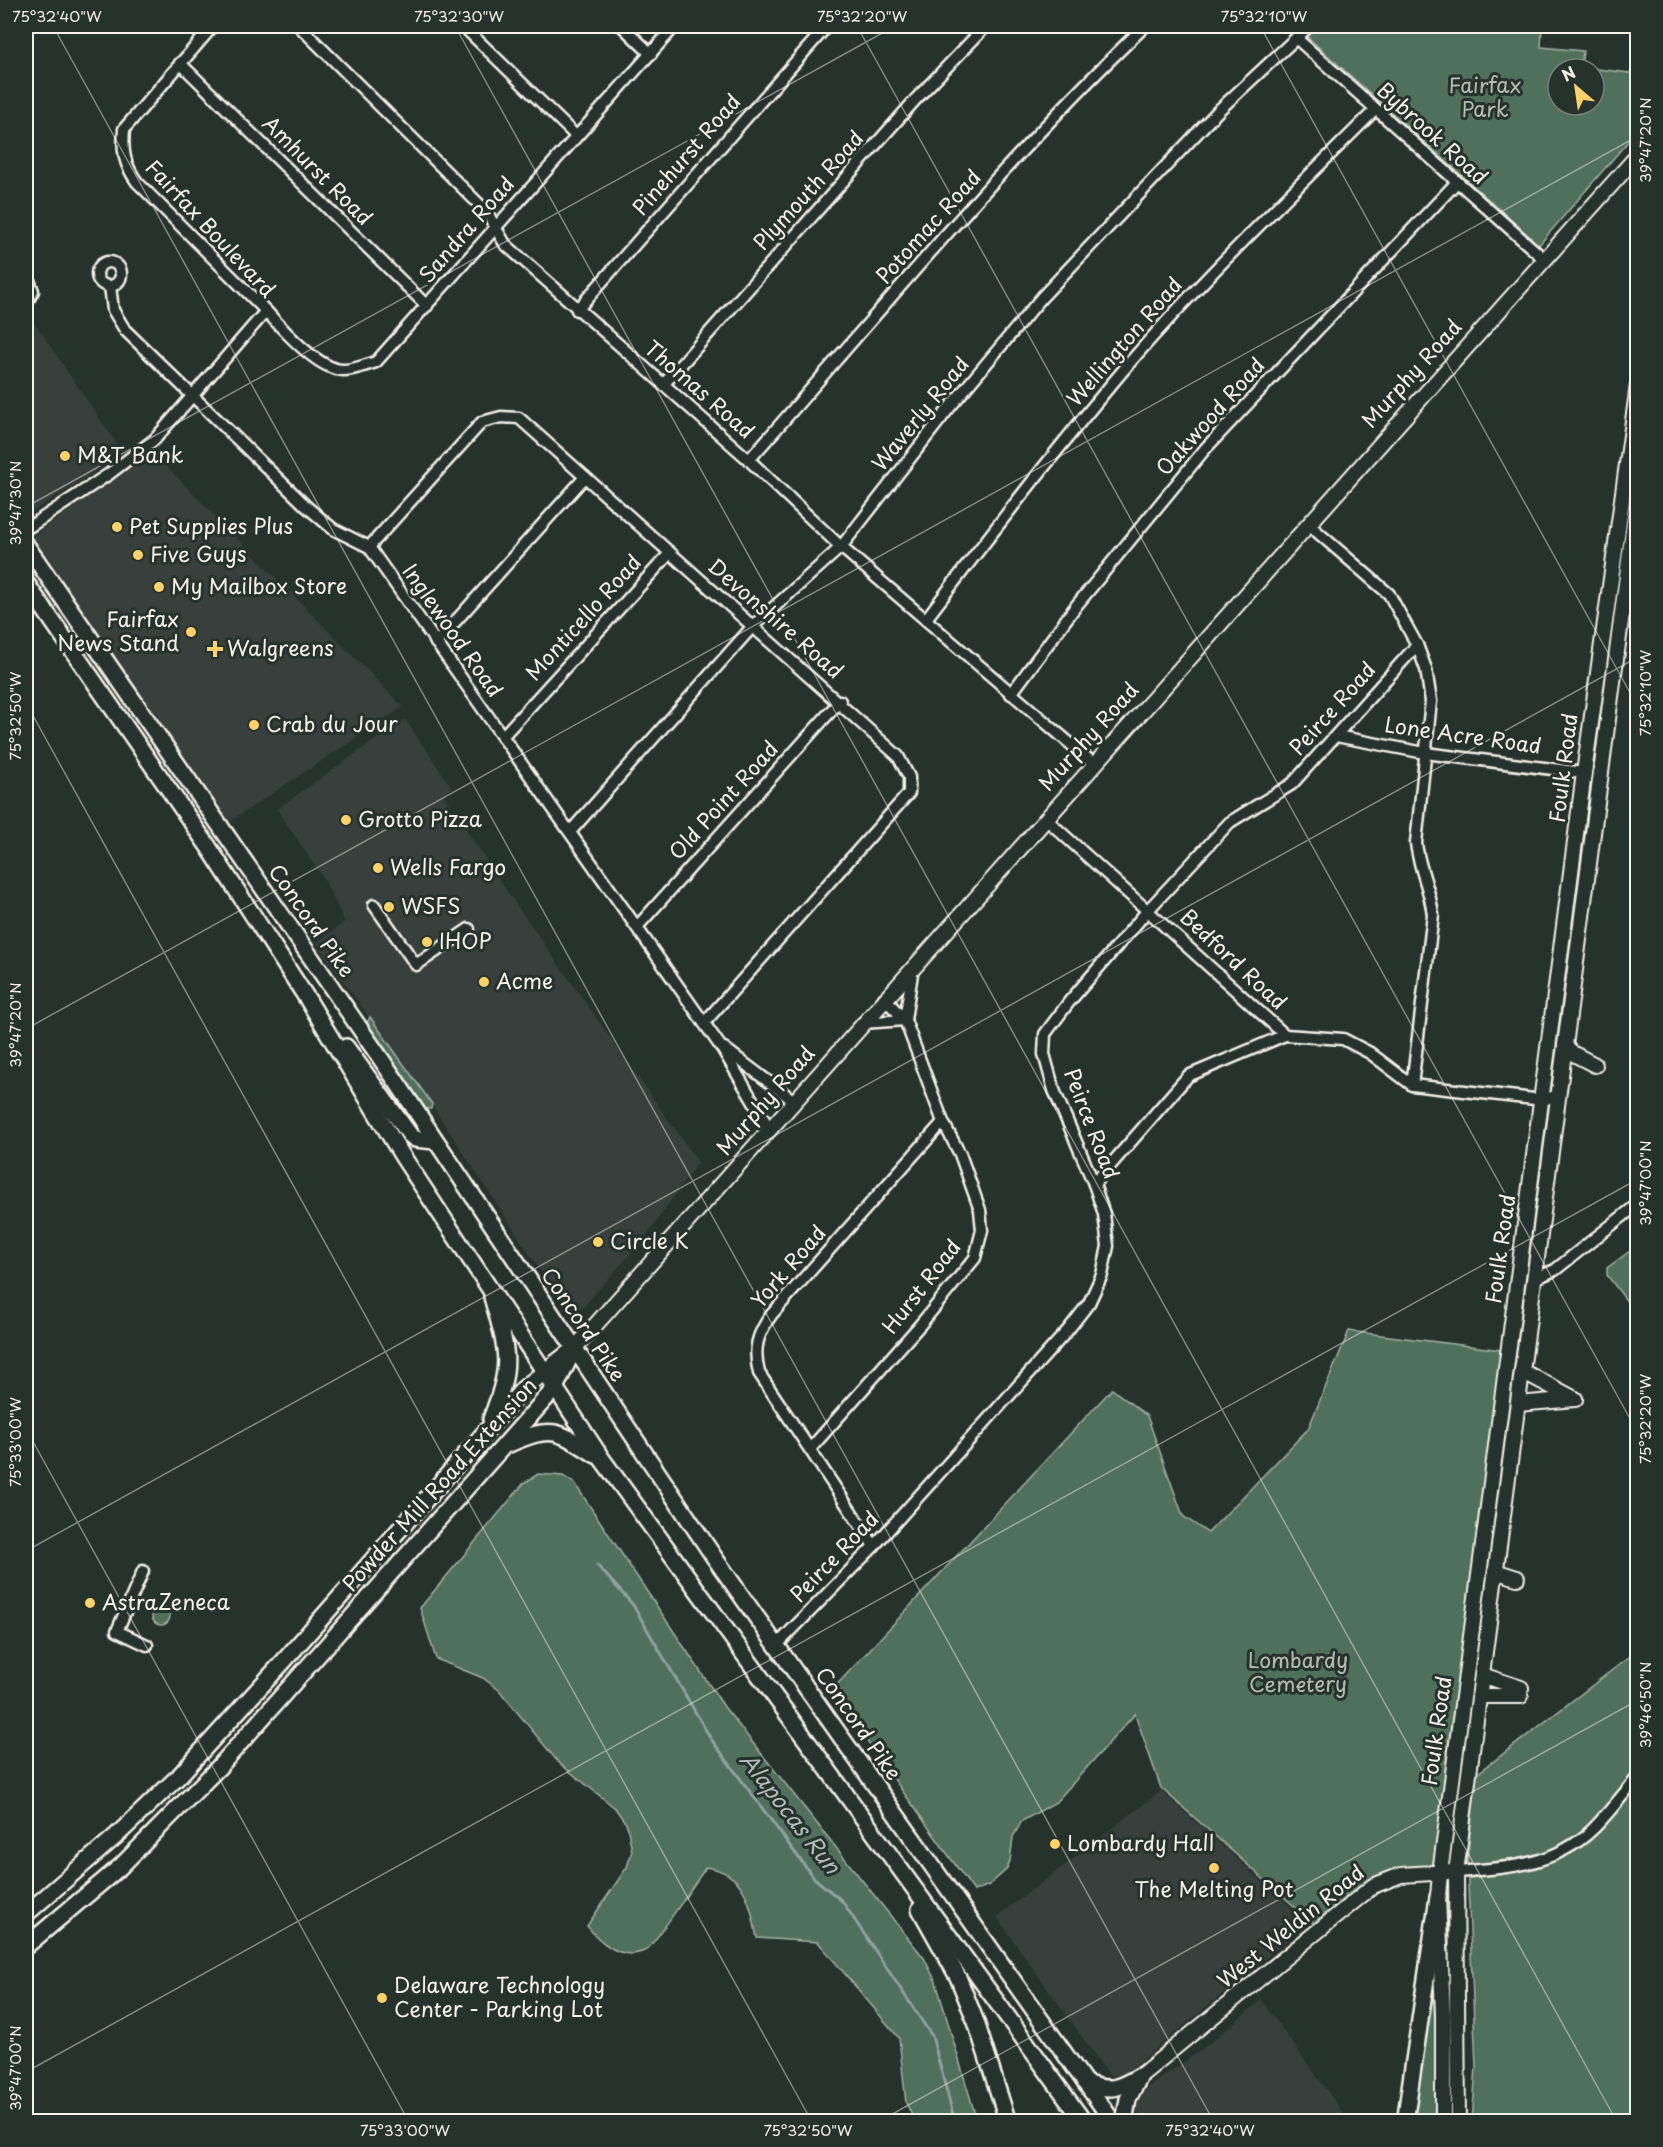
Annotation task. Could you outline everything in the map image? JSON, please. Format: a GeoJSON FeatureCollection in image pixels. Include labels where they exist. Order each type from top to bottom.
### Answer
{"type":"FeatureCollection","features":[{"type":"Feature","properties":{"kind":"highway","name":"Concord Pike"},"geometry":{"type":"LineString","coordinates":[[26,545],[777,1645],[1113,2121]]}},
{"type":"Feature","properties":{"kind":"highway","name":"Concord Pike"},"geometry":{"type":"LineString","coordinates":[[26,583],[190,820],[308,1000],[404,1157],[602,1459],[886,1852],[961,1949],[1084,2121]]}},
{"type":"Feature","properties":{"kind":"highway"},"geometry":{"type":"LineString","coordinates":[[308,1000],[370,1077],[410,1135],[415,1139],[435,1141]]}},
{"type":"Feature","properties":{"kind":"highway"},"geometry":{"type":"LineString","coordinates":[[486,1280],[506,1352],[507,1370],[502,1393],[487,1429]]}},
{"type":"Feature","properties":{"kind":"highway","name":"Powder Mill Road Extension"},"geometry":{"type":"LineString","coordinates":[[26,1914],[116,1836],[179,1776],[283,1662],[523,1389],[544,1370],[574,1349]]}},
{"type":"Feature","properties":{"kind":"highway","name":"Powder Mill Road Extension"},"geometry":{"type":"LineString","coordinates":[[26,1946],[120,1867],[219,1768],[555,1388],[574,1349]]}},
{"type":"Feature","properties":{"kind":"highway"},"geometry":{"type":"LineString","coordinates":[[503,1446],[550,1431],[566,1436],[602,1459]]}},
{"type":"Feature","properties":{"kind":"highway"},"geometry":{"type":"LineString","coordinates":[[886,1852],[958,1977],[976,2022],[1008,2121]]}},
{"type":"Feature","properties":{"kind":"highway"},"geometry":{"type":"LineString","coordinates":[[1405,2121],[1438,1897]]}},
{"type":"Feature","properties":{"kind":"highway"},"geometry":{"type":"LineString","coordinates":[[1085,2083],[1100,2088],[1116,2089],[1140,2076]]}},
{"type":"Feature","properties":{"kind":"highway"},"geometry":{"type":"LineString","coordinates":[[1124,2121],[1128,2099],[1140,2076]]}},
{"type":"Feature","properties":{"kind":"main road","name":"Murphy Road"},"geometry":{"type":"LineString","coordinates":[[574,1349],[1543,258],[1632,164],[1638,154]]}},
{"type":"Feature","properties":{"kind":"main road","name":"Foulk Road"},"geometry":{"type":"LineString","coordinates":[[1443,2121],[1443,2014],[1438,1897],[1440,1873],[1584,773],[1638,385]]}},
{"type":"Feature","properties":{"kind":"main road","name":"Foulk Road"},"geometry":{"type":"LineString","coordinates":[[1458,2121],[1456,1872],[1638,492]]}},
{"type":"Feature","properties":{"kind":"main road"},"geometry":{"type":"LineString","coordinates":[[1565,1045],[1570,1052],[1594,1065]]}},
{"type":"Feature","properties":{"kind":"main road"},"geometry":{"type":"LineString","coordinates":[[1518,1404],[1575,1399],[1522,1371]]}},
{"type":"Feature","properties":{"kind":"main road"},"geometry":{"type":"LineString","coordinates":[[1496,1571],[1517,1578]]}},
{"type":"Feature","properties":{"kind":"main road"},"geometry":{"type":"LineString","coordinates":[[1479,1696],[1521,1692],[1482,1675]]}},
{"type":"Feature","properties":{"kind":"main road","name":"West Weldin Road"},"geometry":{"type":"LineString","coordinates":[[1140,2076],[1373,1886],[1390,1877],[1456,1872]]}},
{"type":"Feature","properties":{"kind":"street","name":"Fairfax Boulevard"},"geometry":{"type":"LineString","coordinates":[[26,530],[109,474],[155,439],[191,394],[266,311],[137,182],[127,168],[122,151],[123,129],[213,26]]}},
{"type":"Feature","properties":{"kind":"street","name":"Thomas Road"},"geometry":{"type":"LineString","coordinates":[[299,26],[486,211],[505,244],[749,460],[841,547],[1094,764]]}},
{"type":"Feature","properties":{"kind":"street"},"geometry":{"type":"LineString","coordinates":[[463,26],[576,136]]}},
{"type":"Feature","properties":{"kind":"street"},"geometry":{"type":"LineString","coordinates":[[622,26],[651,54]]}},
{"type":"Feature","properties":{"kind":"street","name":"Sandra Road"},"geometry":{"type":"LineString","coordinates":[[266,311],[300,347],[319,360],[342,371],[376,362],[675,26]]}},
{"type":"Feature","properties":{"kind":"street","name":"Pinehurst Road"},"geometry":{"type":"LineString","coordinates":[[577,310],[827,26]]}},
{"type":"Feature","properties":{"kind":"street","name":"Plymouth Road"},"geometry":{"type":"LineString","coordinates":[[663,385],[916,99],[986,26]]}},
{"type":"Feature","properties":{"kind":"street","name":"Potomac Road"},"geometry":{"type":"LineString","coordinates":[[749,460],[940,243],[1102,66],[1145,26]]}},
{"type":"Feature","properties":{"kind":"street","name":"Waverly Road"},"geometry":{"type":"LineString","coordinates":[[570,832],[753,626],[841,547],[950,407],[1042,297],[1219,110],[1309,26]]}},
{"type":"Feature","properties":{"kind":"street","name":"Bybrook Road"},"geometry":{"type":"LineString","coordinates":[[1296,38],[1543,258]]}},
{"type":"Feature","properties":{"kind":"street","name":"Amhurst Road"},"geometry":{"type":"LineString","coordinates":[[180,63],[427,306]]}},
{"type":"Feature","properties":{"kind":"street","name":"Wellington Road"},"geometry":{"type":"LineString","coordinates":[[926,619],[1028,486],[1132,360],[1206,279],[1375,110]]}},
{"type":"Feature","properties":{"kind":"street","name":"Oakwood Road"},"geometry":{"type":"LineString","coordinates":[[1011,693],[1076,606],[1205,448],[1457,182]]}},
{"type":"Feature","properties":{"kind":"street"},"geometry":{"type":"LineString","coordinates":[[26,272],[33,291],[26,304]]}},
{"type":"Feature","properties":{"kind":"street","name":"Inglewood Road"},"geometry":{"type":"LineString","coordinates":[[110,286],[113,310],[121,325],[307,507],[333,529],[369,547],[719,1044],[769,1128]]}},
{"type":"Feature","properties":{"kind":"street","name":"Devonshire Road"},"geometry":{"type":"LineString","coordinates":[[369,547],[482,422],[501,417],[519,418],[840,701],[898,756],[909,777],[909,793],[704,1023]]}},
{"type":"Feature","properties":{"kind":"street"},"geometry":{"type":"LineString","coordinates":[[436,643],[585,477]]}},
{"type":"Feature","properties":{"kind":"street"},"geometry":{"type":"LineString","coordinates":[[1308,524],[1389,594],[1417,645],[1426,669],[1431,701],[1416,843],[1418,862],[1431,891],[1432,915],[1412,1085],[1543,1100],[1558,1095]]}},
{"type":"Feature","properties":{"kind":"street","name":"Monticello Road"},"geometry":{"type":"LineString","coordinates":[[502,737],[670,553]]}},
{"type":"Feature","properties":{"kind":"street","name":"Peirce Road"},"geometry":{"type":"LineString","coordinates":[[777,1645],[874,1546],[1068,1330],[1089,1303],[1102,1275],[1108,1246],[1104,1214],[1094,1184],[1054,1090],[1044,1054],[1045,1034],[1149,909],[1230,822],[1292,784],[1417,645]]}},
{"type":"Feature","properties":{"kind":"street","name":"Old Point Road"},"geometry":{"type":"LineString","coordinates":[[637,927],[840,701]]}},
{"type":"Feature","properties":{"kind":"street","name":"Lone Acre Road"},"geometry":{"type":"LineString","coordinates":[[1336,736],[1425,753],[1584,773]]}},
{"type":"Feature","properties":{"kind":"street","name":"Bedford Road"},"geometry":{"type":"LineString","coordinates":[[1045,818],[1149,909],[1285,1035],[1342,1039],[1370,1053],[1412,1085]]}},
{"type":"Feature","properties":{"kind":"street"},"geometry":{"type":"LineString","coordinates":[[374,905],[416,965],[469,928]]}},
{"type":"Feature","properties":{"kind":"street"},"geometry":{"type":"LineString","coordinates":[[862,1023],[905,1020],[914,965]]}},
{"type":"Feature","properties":{"kind":"street","name":"Hurst Road"},"geometry":{"type":"LineString","coordinates":[[811,1448],[920,1325],[975,1257],[982,1230],[980,1210],[960,1154],[943,1122],[905,1020],[884,998]]}},
{"type":"Feature","properties":{"kind":"street"},"geometry":{"type":"LineString","coordinates":[[1094,1184],[1188,1076],[1285,1035]]}},
{"type":"Feature","properties":{"kind":"street","name":"Inglewood Road"},"geometry":{"type":"LineString","coordinates":[[719,1044],[794,1101]]}},
{"type":"Feature","properties":{"kind":"street","name":"York Road"},"geometry":{"type":"LineString","coordinates":[[874,1546],[759,1373],[755,1357],[762,1328],[943,1122]]}},
{"type":"Feature","properties":{"kind":"street"},"geometry":{"type":"LineString","coordinates":[[1534,1279],[1555,1270],[1638,1204]]}},
{"type":"Feature","properties":{"kind":"street"},"geometry":{"type":"LineString","coordinates":[[1491,1484],[1506,1486]]}},
{"type":"Feature","properties":{"kind":"street"},"geometry":{"type":"LineString","coordinates":[[143,1571],[117,1632],[147,1645]]}},
{"type":"Feature","properties":{"kind":"street","name":"West Weldin Road"},"geometry":{"type":"LineString","coordinates":[[1456,1872],[1523,1866],[1561,1852],[1593,1828],[1638,1777]]}},
{"type":"Feature","properties":{"kind":"shaded area"},"geometry":{"type":"Polygon","coordinates":[[[31,318],[121,450],[88,476],[29,514],[26,512],[26,324],[31,318]]]}},
{"type":"Feature","properties":{"kind":"shaded area"},"geometry":{"type":"Polygon","coordinates":[[[151,451],[403,707],[226,824],[32,537],[151,451]]]}},
{"type":"Feature","properties":{"kind":"shaded area"},"geometry":{"type":"Polygon","coordinates":[[[405,719],[452,788],[443,795],[511,897],[698,1162],[643,1240],[582,1308],[577,1310],[562,1303],[428,1099],[316,943],[345,922],[325,881],[277,809],[405,719]]]}},
{"type":"Feature","properties":{"kind":"shaded area"},"geometry":{"type":"Polygon","coordinates":[[[1161,1791],[1308,1923],[1125,2074],[1110,2076],[997,1917],[1161,1791]]]}},
{"type":"Feature","properties":{"kind":"shaded area"},"geometry":{"type":"Polygon","coordinates":[[[1261,2000],[1349,2121],[1144,2121],[1135,2109],[1139,2094],[1205,2047],[1261,2000]]]}},
{"type":"Feature","properties":{"kind":"green space","name":"Fairfax Park"},"geometry":{"type":"Polygon","coordinates":[[[1314,26],[1542,26],[1541,47],[1583,51],[1582,57],[1546,57],[1546,117],[1606,117],[1606,70],[1637,74],[1637,131],[1539,245],[1304,34],[1314,26]]]}},
{"type":"Feature","properties":{"kind":"green space"},"geometry":{"type":"Polygon","coordinates":[[[370,1017],[432,1104],[431,1109],[426,1109],[367,1023],[370,1017]]]}},
{"type":"Feature","properties":{"kind":"green space"},"geometry":{"type":"Polygon","coordinates":[[[1637,1246],[1637,1310],[1631,1307],[1607,1275],[1607,1268],[1637,1246]]]}},
{"type":"Feature","properties":{"kind":"green space","name":"Lombardy Cemetery"},"geometry":{"type":"Polygon","coordinates":[[[1349,1331],[1509,1351],[1440,1873],[1401,1875],[1320,1929],[1161,1788],[1135,1714],[1056,1802],[1022,1821],[1013,1837],[1010,1861],[1006,1870],[989,1885],[974,1891],[831,1691],[1112,1389],[1147,1416],[1183,1516],[1208,1533],[1308,1429],[1349,1331]]]}},
{"type":"Feature","properties":{"kind":"green space"},"geometry":{"type":"Polygon","coordinates":[[[538,1474],[563,1476],[575,1484],[725,1708],[924,1958],[936,1982],[977,2121],[915,2121],[906,2103],[899,2038],[818,1942],[757,1938],[752,1913],[744,1892],[738,1883],[719,1870],[706,1867],[646,1950],[629,1954],[613,1949],[587,1926],[627,1867],[632,1851],[627,1825],[615,1808],[558,1762],[499,1690],[483,1678],[436,1659],[420,1608],[524,1483],[538,1474]]]}},
{"type":"Feature","properties":{"kind":"green space"},"geometry":{"type":"Polygon","coordinates":[[[161,1607],[167,1610],[170,1616],[167,1622],[161,1625],[155,1622],[152,1616],[155,1610],[161,1607]]]}},
{"type":"Feature","properties":{"kind":"green space"},"geometry":{"type":"Polygon","coordinates":[[[1637,1651],[1637,2121],[1472,2122],[1476,2067],[1467,1861],[1477,1774],[1637,1651]]]}},
{"type":"Feature","properties":{"kind":"green space"},"geometry":{"type":"Polygon","coordinates":[[[1433,1975],[1437,2069],[1434,2121],[1413,2122],[1433,1975]]]}},
{"type":"Feature","properties":{"kind":"waterway","name":"Alapocas Run"},"geometry":{"type":"LineString","coordinates":[[597,1565],[633,1605],[711,1739],[813,1877],[842,1901],[932,2036],[955,2122]]}},
{"type":"Feature","properties":{"kind":"place","name":"M&T Bank"},"geometry":{"type":"Point","coordinates":[65,456]}},
{"type":"Feature","properties":{"kind":"place","name":"Pet Supplies Plus"},"geometry":{"type":"Point","coordinates":[117,527]}},
{"type":"Feature","properties":{"kind":"place","name":"Five Guys"},"geometry":{"type":"Point","coordinates":[138,555]}},
{"type":"Feature","properties":{"kind":"place","name":"My Mailbox Store"},"geometry":{"type":"Point","coordinates":[159,587]}},
{"type":"Feature","properties":{"kind":"place","name":"Fairfax News Stand"},"geometry":{"type":"Point","coordinates":[191,632]}},
{"type":"Feature","properties":{"kind":"place","name":"Walgreens"},"geometry":{"type":"Point","coordinates":[215,649]}},
{"type":"Feature","properties":{"kind":"place","name":"Crab du Jour"},"geometry":{"type":"Point","coordinates":[254,725]}},
{"type":"Feature","properties":{"kind":"place","name":"Grotto Pizza"},"geometry":{"type":"Point","coordinates":[346,820]}},
{"type":"Feature","properties":{"kind":"place","name":"Wells Fargo"},"geometry":{"type":"Point","coordinates":[378,868]}},
{"type":"Feature","properties":{"kind":"place","name":"WSFS"},"geometry":{"type":"Point","coordinates":[389,907]}},
{"type":"Feature","properties":{"kind":"place","name":"IHOP"},"geometry":{"type":"Point","coordinates":[427,942]}},
{"type":"Feature","properties":{"kind":"place","name":"Acme"},"geometry":{"type":"Point","coordinates":[484,982]}},
{"type":"Feature","properties":{"kind":"place","name":"Circle K"},"geometry":{"type":"Point","coordinates":[598,1242]}},
{"type":"Feature","properties":{"kind":"place","name":"AstraZeneca"},"geometry":{"type":"Point","coordinates":[90,1603]}},
{"type":"Feature","properties":{"kind":"place","name":"Lombardy Hall"},"geometry":{"type":"Point","coordinates":[1055,1844]}},
{"type":"Feature","properties":{"kind":"place","name":"The Melting Pot"},"geometry":{"type":"Point","coordinates":[1214,1868]}},
{"type":"Feature","properties":{"kind":"place","name":"Delaware Technology Center - Parking Lot"},"geometry":{"type":"Point","coordinates":[382,1998]}}]}
